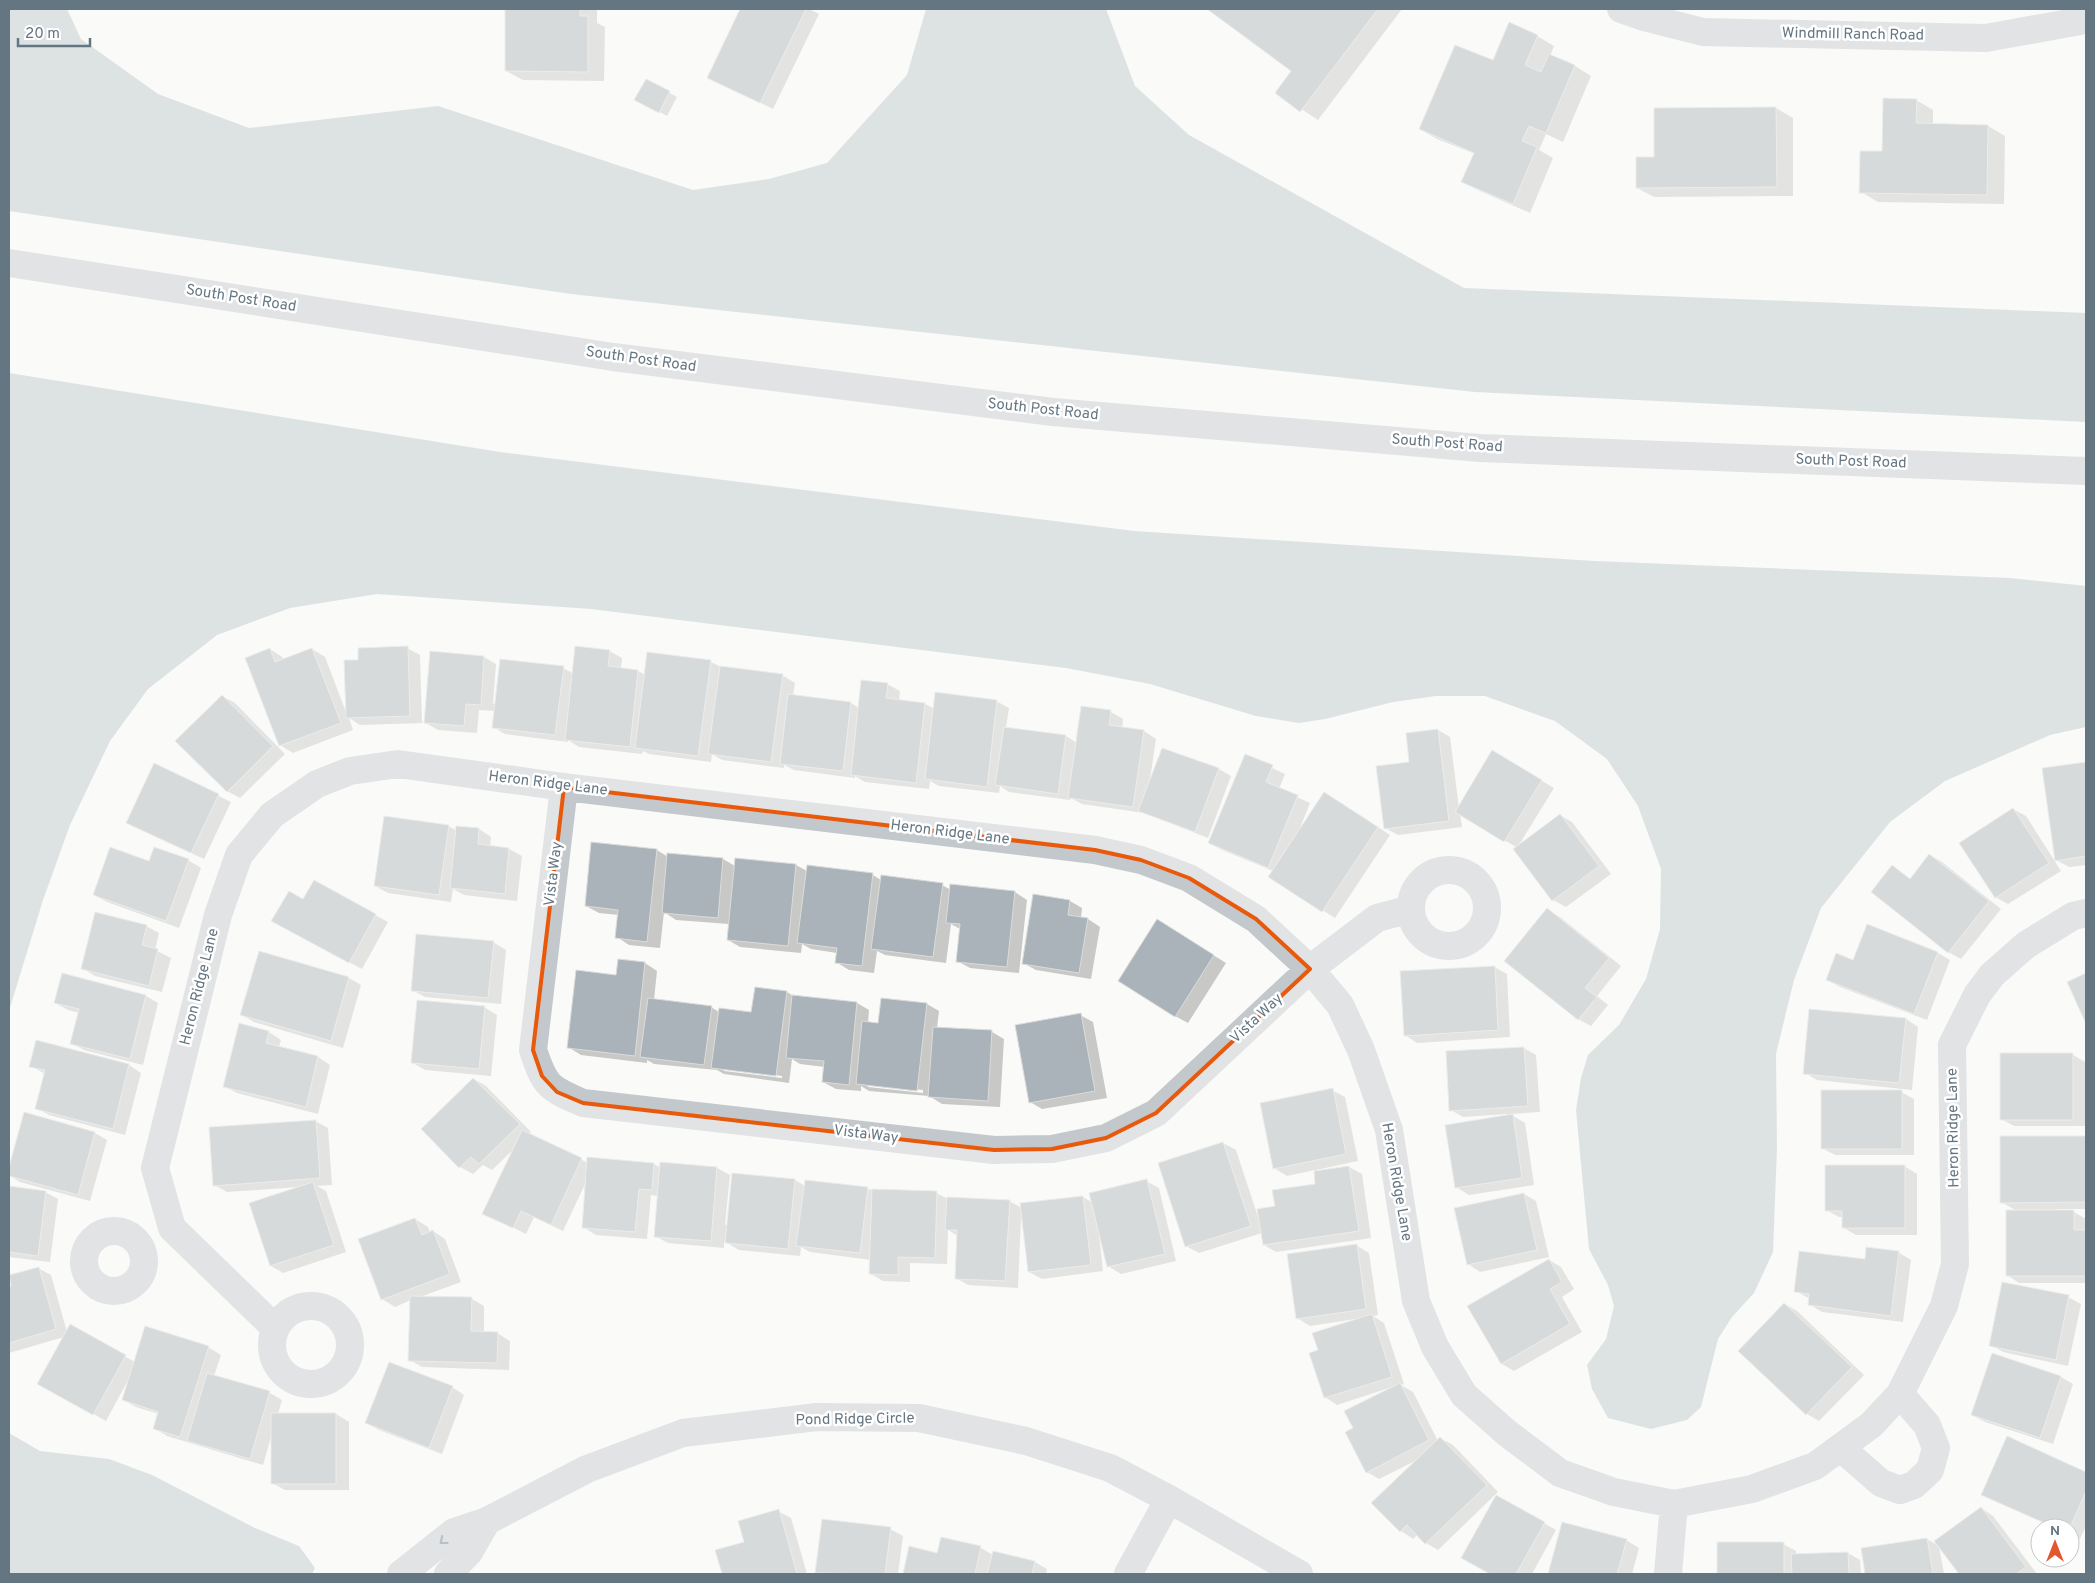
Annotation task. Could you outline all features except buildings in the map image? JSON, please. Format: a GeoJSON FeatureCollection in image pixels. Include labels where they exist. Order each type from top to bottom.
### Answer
{"type":"FeatureCollection","features":[{"type":"Feature","properties":{"kind":"street","name":"Windmill Ranch Road"},"geometry":{"type":"LineString","coordinates":[[1622,9],[1644,17],[1703,32],[1986,38],[2080,21],[2086,18]]}},
{"type":"Feature","properties":{"kind":"street","name":"South Post Road"},"geometry":{"type":"LineString","coordinates":[[9,263],[613,357],[1053,412],[1480,448],[2086,471]]}},
{"type":"Feature","properties":{"kind":"street","name":"Heron Ridge Lane"},"geometry":{"type":"LineString","coordinates":[[172,1228],[155,1168],[218,915],[239,855],[272,815],[317,784],[350,770],[398,764],[564,787],[1095,850],[1141,860],[1189,878],[1256,919],[1310,969],[1340,1005],[1361,1050],[1389,1130],[1416,1301],[1434,1348],[1464,1395],[1507,1433],[1560,1472],[1614,1492],[1674,1504],[1752,1489],[1815,1466],[1871,1424],[1900,1394],[1944,1306],[1955,1264],[1952,1045],[1977,995],[1992,975],[2026,945],[2073,916],[2086,913]]}},
{"type":"Feature","properties":{"kind":"street","name":"Vista Way"},"geometry":{"type":"LineString","coordinates":[[564,787],[533,1050],[542,1076],[557,1092],[583,1103],[994,1150],[1052,1149],[1106,1138],[1156,1114],[1310,969],[1377,918],[1411,909]]}},
{"type":"Feature","properties":{"kind":"street"},"geometry":{"type":"LineString","coordinates":[[140,1244],[172,1228],[275,1328]]}},
{"type":"Feature","properties":{"kind":"street"},"geometry":{"type":"LineString","coordinates":[[1841,1448],[1881,1483],[1900,1490],[1914,1485],[1930,1470],[1936,1448],[1927,1424],[1900,1394]]}},
{"type":"Feature","properties":{"kind":"street","name":"Pond Ridge Circle"},"geometry":{"type":"LineString","coordinates":[[401,1574],[454,1532],[487,1521],[587,1468],[683,1433],[816,1417],[919,1418],[1026,1441],[1110,1468],[1169,1499],[1299,1574]]}},
{"type":"Feature","properties":{"kind":"street"},"geometry":{"type":"LineString","coordinates":[[1128,1574],[1169,1499]]}},
{"type":"Feature","properties":{"kind":"street"},"geometry":{"type":"LineString","coordinates":[[1668,1574],[1674,1504]]}},
{"type":"Feature","properties":{"kind":"street"},"geometry":{"type":"LineString","coordinates":[[448,1574],[469,1552],[487,1521]]}},
{"type":"Feature","properties":{"kind":"highlighted area"},"geometry":{"type":"Polygon","coordinates":[[[564,787],[1095,850],[1141,860],[1189,878],[1256,919],[1310,969],[1156,1113],[1106,1138],[1052,1149],[994,1150],[583,1103],[557,1092],[542,1076],[533,1050],[564,787]]]}},
{"type":"Feature","properties":{"kind":"shaded area"},"geometry":{"type":"Polygon","coordinates":[[[9,9],[67,9],[81,39],[158,94],[249,128],[438,106],[693,190],[769,179],[827,163],[907,75],[926,9],[1106,9],[1135,86],[1189,135],[1464,288],[2086,313],[2086,422],[1475,392],[571,294],[9,211],[9,9]]]}},
{"type":"Feature","properties":{"kind":"shaded area"},"geometry":{"type":"Polygon","coordinates":[[[9,373],[500,452],[1134,531],[1594,561],[2010,578],[2086,586],[2086,727],[2050,735],[1945,781],[1890,822],[1821,908],[1794,980],[1776,1054],[1777,1147],[1773,1252],[1754,1293],[1732,1317],[1718,1339],[1701,1407],[1687,1420],[1651,1429],[1608,1418],[1592,1389],[1587,1365],[1606,1339],[1614,1306],[1608,1285],[1589,1249],[1576,1110],[1581,1078],[1588,1055],[1619,1025],[1646,979],[1660,929],[1661,869],[1638,806],[1607,759],[1555,721],[1485,696],[1436,696],[1393,702],[1325,719],[1299,723],[1256,716],[1150,684],[1066,668],[591,609],[377,594],[290,608],[217,635],[148,689],[110,741],[70,825],[43,900],[9,1011],[9,373]]]}},
{"type":"Feature","properties":{"kind":"shaded area"},"geometry":{"type":"Polygon","coordinates":[[[9,1433],[40,1451],[109,1459],[152,1475],[255,1528],[299,1546],[315,1568],[312,1574],[9,1574],[9,1433]]]}}]}
